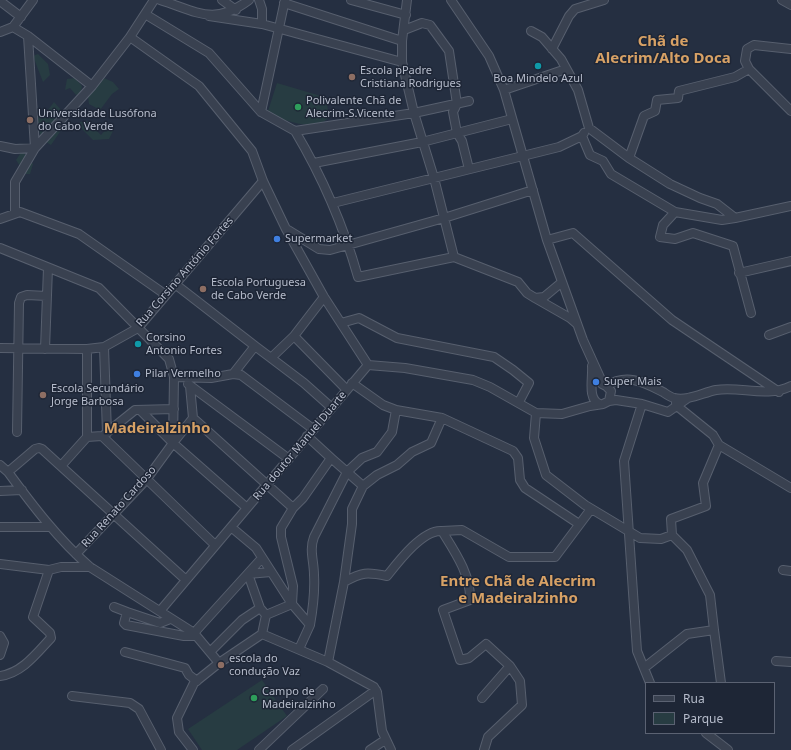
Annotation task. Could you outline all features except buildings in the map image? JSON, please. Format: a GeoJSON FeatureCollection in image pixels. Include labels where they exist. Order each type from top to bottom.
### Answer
{"type":"FeatureCollection","features":[{"type":"Feature","properties":{"kind":"street"},"geometry":{"type":"LineString","coordinates":[[0,32],[14,27],[33,0]]}},
{"type":"Feature","properties":{"kind":"street"},"geometry":{"type":"LineString","coordinates":[[15,212],[15,182],[35,148],[92,86],[130,37],[154,0]]}},
{"type":"Feature","properties":{"kind":"street"},"geometry":{"type":"LineString","coordinates":[[160,0],[208,16],[279,28],[402,62]]}},
{"type":"Feature","properties":{"kind":"street"},"geometry":{"type":"LineString","coordinates":[[222,0],[236,10]]}},
{"type":"Feature","properties":{"kind":"street"},"geometry":{"type":"LineString","coordinates":[[208,16],[228,13],[236,10],[249,0]]}},
{"type":"Feature","properties":{"kind":"street"},"geometry":{"type":"LineString","coordinates":[[260,0],[262,9],[262,24]]}},
{"type":"Feature","properties":{"kind":"street"},"geometry":{"type":"LineString","coordinates":[[352,0],[406,16]]}},
{"type":"Feature","properties":{"kind":"street"},"geometry":{"type":"LineString","coordinates":[[407,0],[402,41],[402,62],[414,113],[434,178],[454,257]]}},
{"type":"Feature","properties":{"kind":"street"},"geometry":{"type":"LineString","coordinates":[[452,0],[489,56],[504,90],[547,240],[592,362],[605,385],[611,391],[609,401]]}},
{"type":"Feature","properties":{"kind":"street"},"geometry":{"type":"LineString","coordinates":[[552,49],[569,16],[575,9],[604,0]]}},
{"type":"Feature","properties":{"kind":"street"},"geometry":{"type":"LineString","coordinates":[[782,0],[791,4]]}},
{"type":"Feature","properties":{"kind":"street"},"geometry":{"type":"LineString","coordinates":[[0,1],[21,17]]}},
{"type":"Feature","properties":{"kind":"street"},"geometry":{"type":"LineString","coordinates":[[261,112],[285,1],[402,41]]}},
{"type":"Feature","properties":{"kind":"street"},"geometry":{"type":"LineString","coordinates":[[145,14],[209,53],[261,112],[295,131],[314,163],[333,203],[358,277],[454,257],[518,282],[527,293],[570,318],[577,324]]}},
{"type":"Feature","properties":{"kind":"street"},"geometry":{"type":"LineString","coordinates":[[404,30],[422,23],[430,25],[449,51],[457,104],[453,112],[457,133],[462,141],[469,169]]}},
{"type":"Feature","properties":{"kind":"street"},"geometry":{"type":"LineString","coordinates":[[14,27],[28,36],[92,86]]}},
{"type":"Feature","properties":{"kind":"street"},"geometry":{"type":"LineString","coordinates":[[531,31],[542,37],[561,59],[578,90],[589,128],[629,158],[670,184],[717,204],[735,218]]}},
{"type":"Feature","properties":{"kind":"street"},"geometry":{"type":"LineString","coordinates":[[28,36],[35,148]]}},
{"type":"Feature","properties":{"kind":"street"},"geometry":{"type":"LineString","coordinates":[[130,37],[199,86],[252,151],[263,181],[286,229],[324,296],[368,365],[405,368],[472,380],[490,387],[519,402],[536,413],[562,414],[609,401],[642,404],[668,412],[688,398]]}},
{"type":"Feature","properties":{"kind":"street"},"geometry":{"type":"LineString","coordinates":[[791,49],[754,45],[747,49],[745,53],[745,61],[750,69],[791,111]]}},
{"type":"Feature","properties":{"kind":"street"},"geometry":{"type":"LineString","coordinates":[[504,90],[566,69]]}},
{"type":"Feature","properties":{"kind":"street"},"geometry":{"type":"LineString","coordinates":[[629,158],[644,116],[655,111],[657,100],[678,98],[679,91],[735,77],[750,69]]}},
{"type":"Feature","properties":{"kind":"street"},"geometry":{"type":"LineString","coordinates":[[295,131],[414,113],[469,101]]}},
{"type":"Feature","properties":{"kind":"street"},"geometry":{"type":"LineString","coordinates":[[314,163],[422,142],[512,119]]}},
{"type":"Feature","properties":{"kind":"street"},"geometry":{"type":"LineString","coordinates":[[333,203],[559,147],[582,136],[589,128]]}},
{"type":"Feature","properties":{"kind":"street"},"geometry":{"type":"LineString","coordinates":[[582,136],[590,155],[603,161],[611,174],[675,212],[722,220],[791,206]]}},
{"type":"Feature","properties":{"kind":"street"},"geometry":{"type":"LineString","coordinates":[[0,146],[35,148]]}},
{"type":"Feature","properties":{"kind":"street","name":"Rua Corsino António Fortes"},"geometry":{"type":"LineString","coordinates":[[0,348],[87,349],[104,347],[138,328],[263,181]]}},
{"type":"Feature","properties":{"kind":"street"},"geometry":{"type":"LineString","coordinates":[[286,229],[319,249],[325,250],[444,218],[532,190]]}},
{"type":"Feature","properties":{"kind":"street"},"geometry":{"type":"LineString","coordinates":[[0,219],[15,212],[20,212],[79,234],[166,295]]}},
{"type":"Feature","properties":{"kind":"street"},"geometry":{"type":"LineString","coordinates":[[675,212],[663,225],[660,237],[675,239],[693,233],[733,246],[739,273],[751,313]]}},
{"type":"Feature","properties":{"kind":"street"},"geometry":{"type":"LineString","coordinates":[[547,240],[572,233],[672,320],[779,392]]}},
{"type":"Feature","properties":{"kind":"street"},"geometry":{"type":"LineString","coordinates":[[0,248],[99,288],[169,359],[177,377],[173,443]]}},
{"type":"Feature","properties":{"kind":"street"},"geometry":{"type":"LineString","coordinates":[[739,273],[791,261]]}},
{"type":"Feature","properties":{"kind":"street"},"geometry":{"type":"LineString","coordinates":[[45,349],[48,268]]}},
{"type":"Feature","properties":{"kind":"street"},"geometry":{"type":"LineString","coordinates":[[535,298],[544,297],[562,282]]}},
{"type":"Feature","properties":{"kind":"street"},"geometry":{"type":"LineString","coordinates":[[176,284],[304,383],[332,408]]}},
{"type":"Feature","properties":{"kind":"street"},"geometry":{"type":"LineString","coordinates":[[17,432],[19,303],[21,297],[27,295],[47,296]]}},
{"type":"Feature","properties":{"kind":"street"},"geometry":{"type":"LineString","coordinates":[[271,358],[294,336],[324,296]]}},
{"type":"Feature","properties":{"kind":"street"},"geometry":{"type":"LineString","coordinates":[[341,323],[359,318],[397,338],[494,357],[529,383],[519,402]]}},
{"type":"Feature","properties":{"kind":"street"},"geometry":{"type":"LineString","coordinates":[[769,335],[791,327]]}},
{"type":"Feature","properties":{"kind":"street"},"geometry":{"type":"LineString","coordinates":[[294,336],[346,390]]}},
{"type":"Feature","properties":{"kind":"street"},"geometry":{"type":"LineString","coordinates":[[233,374],[255,346]]}},
{"type":"Feature","properties":{"kind":"street"},"geometry":{"type":"LineString","coordinates":[[104,347],[105,434],[146,480],[216,545]]}},
{"type":"Feature","properties":{"kind":"street"},"geometry":{"type":"LineString","coordinates":[[87,349],[87,437]]}},
{"type":"Feature","properties":{"kind":"street"},"geometry":{"type":"LineString","coordinates":[[592,362],[592,391],[594,401],[600,404]]}},
{"type":"Feature","properties":{"kind":"street","name":"Rua doutor Manuel Duarte"},"geometry":{"type":"LineString","coordinates":[[160,611],[368,365]]}},
{"type":"Feature","properties":{"kind":"street"},"geometry":{"type":"LineString","coordinates":[[177,377],[211,378],[233,374],[242,375],[313,429]]}},
{"type":"Feature","properties":{"kind":"street"},"geometry":{"type":"LineString","coordinates":[[177,377],[289,459]]}},
{"type":"Feature","properties":{"kind":"street"},"geometry":{"type":"LineString","coordinates":[[573,410],[597,385],[605,385],[628,378],[640,380],[674,398],[688,398],[717,390],[779,392],[791,386]]}},
{"type":"Feature","properties":{"kind":"street"},"geometry":{"type":"LineString","coordinates":[[352,384],[383,405],[396,410],[442,418],[513,452],[518,458],[520,480],[525,488],[579,524]]}},
{"type":"Feature","properties":{"kind":"street"},"geometry":{"type":"LineString","coordinates":[[190,386],[193,418],[293,508]]}},
{"type":"Feature","properties":{"kind":"street"},"geometry":{"type":"LineString","coordinates":[[674,398],[677,406],[713,435],[719,445],[791,488]]}},
{"type":"Feature","properties":{"kind":"street"},"geometry":{"type":"LineString","coordinates":[[642,404],[624,461],[637,651],[650,682]]}},
{"type":"Feature","properties":{"kind":"street"},"geometry":{"type":"LineString","coordinates":[[61,466],[87,437],[105,434],[129,413],[135,410],[174,408]]}},
{"type":"Feature","properties":{"kind":"street"},"geometry":{"type":"LineString","coordinates":[[141,410],[173,443],[247,508]]}},
{"type":"Feature","properties":{"kind":"street"},"geometry":{"type":"LineString","coordinates":[[299,649],[310,625],[314,602],[314,575],[311,545],[347,472],[362,458],[376,452],[392,432],[396,410]]}},
{"type":"Feature","properties":{"kind":"street"},"geometry":{"type":"LineString","coordinates":[[536,413],[534,438],[546,475],[591,509],[640,538],[661,539],[672,535]]}},
{"type":"Feature","properties":{"kind":"street","name":"Rua Renato Cardoso"},"geometry":{"type":"LineString","coordinates":[[76,554],[146,480],[193,418]]}},
{"type":"Feature","properties":{"kind":"street"},"geometry":{"type":"LineString","coordinates":[[328,662],[344,582],[352,524],[352,509],[363,486],[377,475],[397,465],[412,452],[431,443],[442,418]]}},
{"type":"Feature","properties":{"kind":"street"},"geometry":{"type":"LineString","coordinates":[[308,436],[363,486]]}},
{"type":"Feature","properties":{"kind":"street"},"geometry":{"type":"LineString","coordinates":[[719,445],[703,483],[706,506],[671,519],[672,535],[687,550],[710,595],[721,682]]}},
{"type":"Feature","properties":{"kind":"street"},"geometry":{"type":"LineString","coordinates":[[8,472],[39,448],[61,466],[186,580]]}},
{"type":"Feature","properties":{"kind":"street"},"geometry":{"type":"LineString","coordinates":[[292,604],[293,586],[281,537],[281,528],[293,508],[303,498],[332,458]]}},
{"type":"Feature","properties":{"kind":"street"},"geometry":{"type":"LineString","coordinates":[[0,465],[8,472],[49,527],[90,567],[195,634],[219,663]]}},
{"type":"Feature","properties":{"kind":"street"},"geometry":{"type":"LineString","coordinates":[[0,491],[22,490]]}},
{"type":"Feature","properties":{"kind":"street"},"geometry":{"type":"LineString","coordinates":[[344,582],[366,572],[388,576],[418,541],[437,531],[462,530],[509,557],[555,557],[591,509]]}},
{"type":"Feature","properties":{"kind":"street"},"geometry":{"type":"LineString","coordinates":[[0,527],[49,527]]}},
{"type":"Feature","properties":{"kind":"street"},"geometry":{"type":"LineString","coordinates":[[231,527],[256,548],[292,604],[310,625]]}},
{"type":"Feature","properties":{"kind":"street"},"geometry":{"type":"LineString","coordinates":[[442,532],[460,559],[470,592],[470,600],[442,610],[460,660],[469,658],[486,644],[510,666],[520,681],[522,704],[488,737],[484,750]]}},
{"type":"Feature","properties":{"kind":"street"},"geometry":{"type":"LineString","coordinates":[[127,612],[124,623],[126,625],[184,636],[195,634],[262,558]]}},
{"type":"Feature","properties":{"kind":"street"},"geometry":{"type":"LineString","coordinates":[[0,564],[49,570],[62,567],[90,567]]}},
{"type":"Feature","properties":{"kind":"street"},"geometry":{"type":"LineString","coordinates":[[0,676],[10,675],[28,663],[50,638],[50,633],[33,617],[49,570]]}},
{"type":"Feature","properties":{"kind":"street"},"geometry":{"type":"LineString","coordinates":[[248,574],[271,572]]}},
{"type":"Feature","properties":{"kind":"street"},"geometry":{"type":"LineString","coordinates":[[248,574],[260,608],[266,615]]}},
{"type":"Feature","properties":{"kind":"street"},"geometry":{"type":"LineString","coordinates":[[266,615],[292,604]]}},
{"type":"Feature","properties":{"kind":"street"},"geometry":{"type":"LineString","coordinates":[[114,607],[160,623],[170,619]]}},
{"type":"Feature","properties":{"kind":"street"},"geometry":{"type":"LineString","coordinates":[[210,652],[242,620],[260,608]]}},
{"type":"Feature","properties":{"kind":"street"},"geometry":{"type":"LineString","coordinates":[[193,750],[179,732],[177,718],[194,683],[219,663],[262,634],[266,615]]}},
{"type":"Feature","properties":{"kind":"street"},"geometry":{"type":"LineString","coordinates":[[644,668],[687,634],[714,630]]}},
{"type":"Feature","properties":{"kind":"street"},"geometry":{"type":"LineString","coordinates":[[262,634],[328,662],[374,687],[376,690],[382,731],[391,750]]}},
{"type":"Feature","properties":{"kind":"street"},"geometry":{"type":"LineString","coordinates":[[0,636],[4,643],[0,655]]}},
{"type":"Feature","properties":{"kind":"street"},"geometry":{"type":"LineString","coordinates":[[124,652],[185,668],[189,675],[197,681]]}},
{"type":"Feature","properties":{"kind":"street"},"geometry":{"type":"LineString","coordinates":[[776,661],[791,662]]}},
{"type":"Feature","properties":{"kind":"street"},"geometry":{"type":"LineString","coordinates":[[482,698],[510,666]]}},
{"type":"Feature","properties":{"kind":"street"},"geometry":{"type":"LineString","coordinates":[[259,750],[323,689]]}},
{"type":"Feature","properties":{"kind":"street"},"geometry":{"type":"LineString","coordinates":[[292,750],[376,690]]}},
{"type":"Feature","properties":{"kind":"street"},"geometry":{"type":"LineString","coordinates":[[72,696],[130,702],[139,709],[161,750]]}},
{"type":"Feature","properties":{"kind":"street"},"geometry":{"type":"LineString","coordinates":[[707,734],[728,750]]}},
{"type":"Feature","properties":{"kind":"street"},"geometry":{"type":"LineString","coordinates":[[370,750],[386,740]]}},
{"type":"Feature","properties":{"kind":"green space"},"geometry":{"type":"Polygon","coordinates":[[[38,54],[48,64],[50,75],[43,82],[33,56],[38,54]]]}},
{"type":"Feature","properties":{"kind":"green space"},"geometry":{"type":"Polygon","coordinates":[[[75,78],[82,86],[81,93],[76,95],[70,88],[65,90],[67,79],[75,78]]]}},
{"type":"Feature","properties":{"kind":"green space"},"geometry":{"type":"Polygon","coordinates":[[[104,78],[113,82],[119,89],[112,94],[100,110],[89,104],[88,97],[104,78]]]}},
{"type":"Feature","properties":{"kind":"green space","name":"Polivalente Chã de Alecrim-S.Vicente"},"geometry":{"type":"Polygon","coordinates":[[[277,83],[321,96],[321,100],[327,104],[329,117],[323,122],[308,125],[290,122],[267,114],[277,83]]]}},
{"type":"Feature","properties":{"kind":"green space"},"geometry":{"type":"Polygon","coordinates":[[[54,102],[62,111],[57,117],[62,129],[51,145],[41,139],[36,114],[47,118],[48,110],[54,102]]]}},
{"type":"Feature","properties":{"kind":"green space"},"geometry":{"type":"Polygon","coordinates":[[[87,121],[101,135],[108,127],[113,131],[109,139],[93,140],[80,127],[80,122],[87,121]]]}},
{"type":"Feature","properties":{"kind":"green space"},"geometry":{"type":"Polygon","coordinates":[[[22,151],[33,164],[30,174],[25,174],[16,160],[22,151]]]}},
{"type":"Feature","properties":{"kind":"green space","name":"Campo de Madeiralzinho"},"geometry":{"type":"Polygon","coordinates":[[[262,680],[287,716],[237,750],[202,750],[188,729],[262,680]]]}},
{"type":"Feature","properties":{"kind":"place","name":"Boa Mindelo Azul"},"geometry":{"type":"Point","coordinates":[538,66]}},
{"type":"Feature","properties":{"kind":"place","name":"Escola pPadre Cristiana Rodrigues"},"geometry":{"type":"Point","coordinates":[352,77]}},
{"type":"Feature","properties":{"kind":"place","name":"Polivalente Chã de Alecrim-S.Vicente"},"geometry":{"type":"Point","coordinates":[298,107]}},
{"type":"Feature","properties":{"kind":"place","name":"Universidade Lusófona do Cabo Verde"},"geometry":{"type":"Point","coordinates":[30,120]}},
{"type":"Feature","properties":{"kind":"place","name":"Supermarket"},"geometry":{"type":"Point","coordinates":[277,239]}},
{"type":"Feature","properties":{"kind":"place","name":"Escola Portuguesa de Cabo Verde"},"geometry":{"type":"Point","coordinates":[203,289]}},
{"type":"Feature","properties":{"kind":"place","name":"Corsino Antonio Fortes"},"geometry":{"type":"Point","coordinates":[138,344]}},
{"type":"Feature","properties":{"kind":"place","name":"Pilar Vermelho"},"geometry":{"type":"Point","coordinates":[137,374]}},
{"type":"Feature","properties":{"kind":"place","name":"Super Mais"},"geometry":{"type":"Point","coordinates":[596,382]}},
{"type":"Feature","properties":{"kind":"place","name":"Escola Secundário Jorge Barbosa"},"geometry":{"type":"Point","coordinates":[43,395]}},
{"type":"Feature","properties":{"kind":"place","name":"escola do condução Vaz"},"geometry":{"type":"Point","coordinates":[221,665]}},
{"type":"Feature","properties":{"kind":"place","name":"Campo de Madeiralzinho"},"geometry":{"type":"Point","coordinates":[254,698]}},
{"type":"Feature","properties":{"kind":"district","name":"Chã de Alecrim/Alto Doca"},"geometry":{"type":"Point","coordinates":[663,50]}},
{"type":"Feature","properties":{"kind":"district","name":"Madeiralzinho"},"geometry":{"type":"Point","coordinates":[157,429]}},
{"type":"Feature","properties":{"kind":"district","name":"Entre Chã de Alecrim e Madeiralzinho"},"geometry":{"type":"Point","coordinates":[518,590]}}]}
